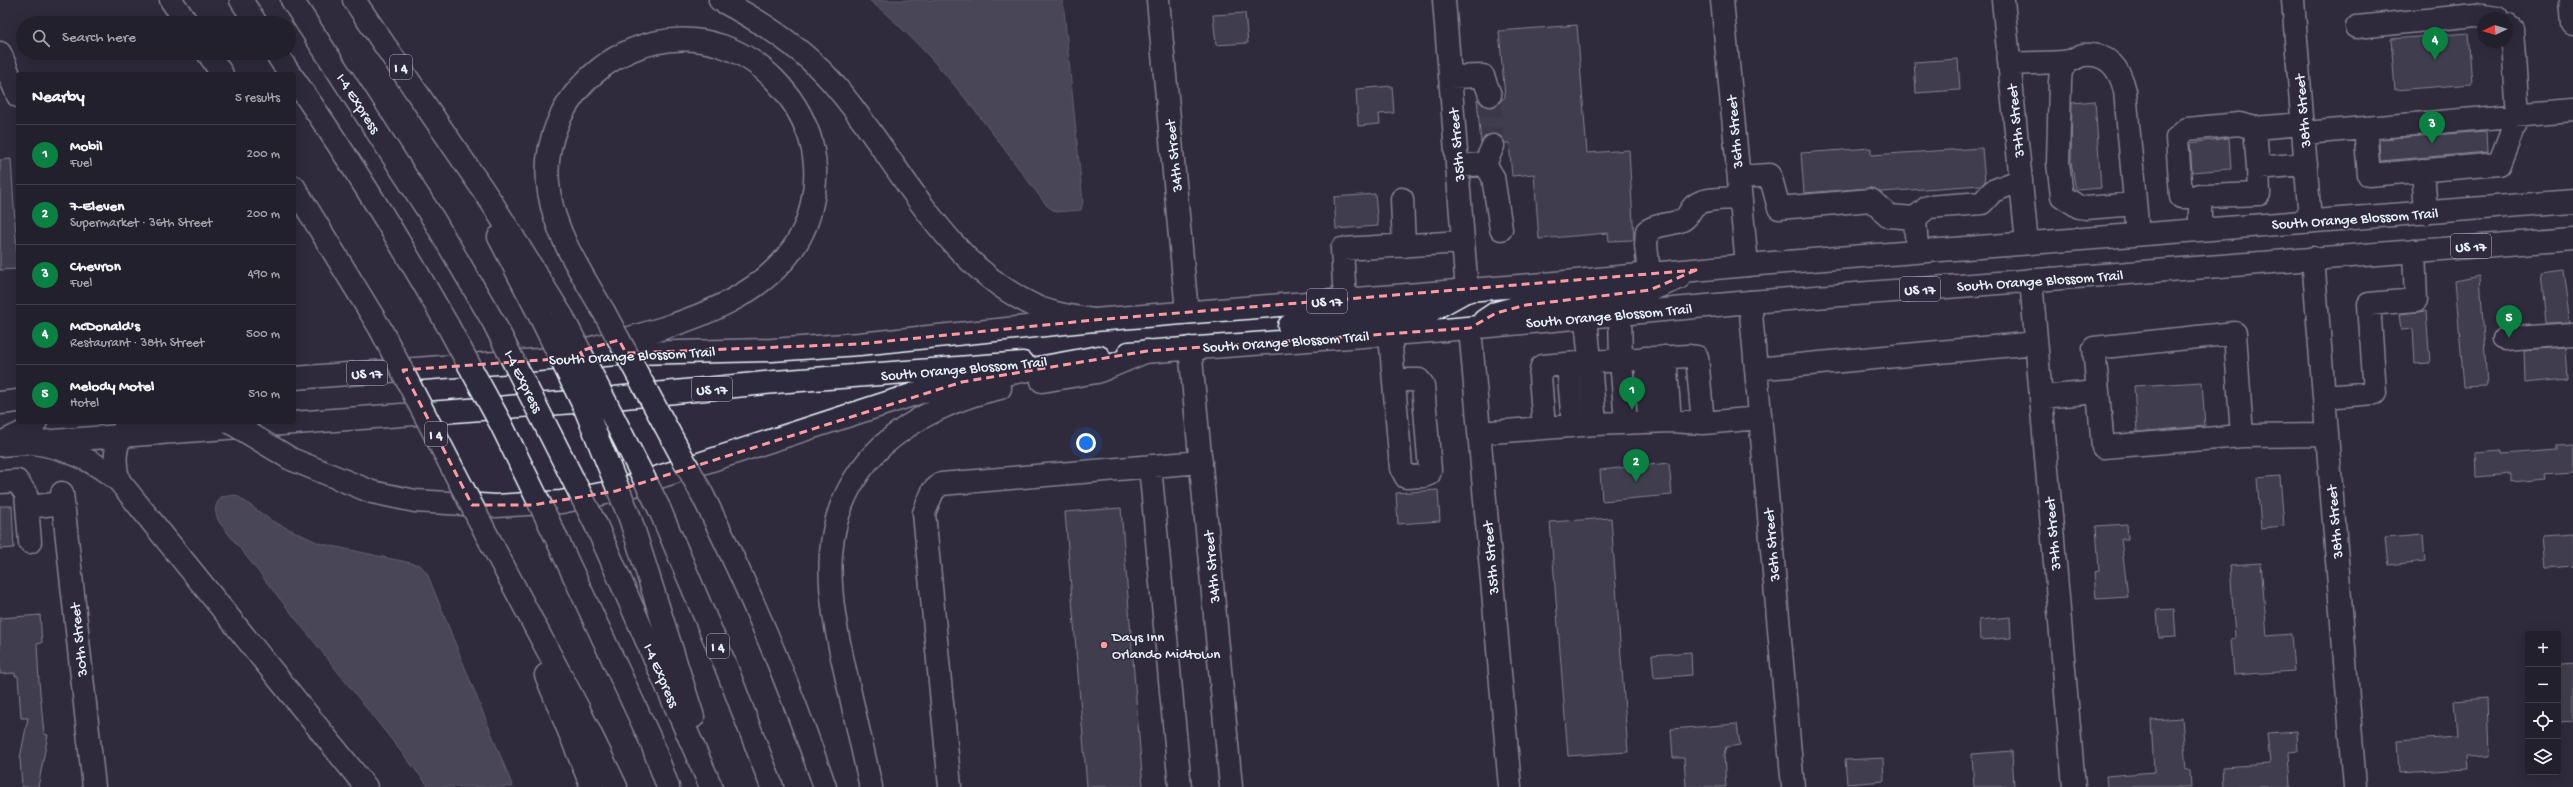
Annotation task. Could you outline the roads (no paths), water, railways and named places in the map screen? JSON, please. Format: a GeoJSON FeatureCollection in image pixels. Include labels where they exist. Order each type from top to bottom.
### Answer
{"type":"FeatureCollection","features":[{"type":"Feature","properties":{"kind":"main road"},"geometry":{"type":"LineString","coordinates":[[171,0],[183,16]]}},
{"type":"Feature","properties":{"kind":"main road"},"geometry":{"type":"LineString","coordinates":[[241,0],[251,16]]}},
{"type":"Feature","properties":{"kind":"main road","name":"I-4 Express"},"geometry":{"type":"LineString","coordinates":[[292,0],[434,220],[494,323],[596,525],[711,787]]}},
{"type":"Feature","properties":{"kind":"main road","name":"I 4"},"geometry":{"type":"LineString","coordinates":[[354,0],[524,253],[551,317],[659,508],[720,650],[772,787]]}},
{"type":"Feature","properties":{"kind":"main road"},"geometry":{"type":"LineString","coordinates":[[720,0],[780,35],[804,54],[831,81],[932,215],[974,266],[1014,295],[1036,306],[1062,315],[1094,320]]}},
{"type":"Feature","properties":{"kind":"main road","name":"34th Street"},"geometry":{"type":"LineString","coordinates":[[1158,0],[1188,312]]}},
{"type":"Feature","properties":{"kind":"main road","name":"35th Street"},"geometry":{"type":"LineString","coordinates":[[1444,0],[1467,291]]}},
{"type":"Feature","properties":{"kind":"main road","name":"36th Street"},"geometry":{"type":"LineString","coordinates":[[1722,0],[1747,265]]}},
{"type":"Feature","properties":{"kind":"main road","name":"37th Street"},"geometry":{"type":"LineString","coordinates":[[2004,0],[2027,243]]}},
{"type":"Feature","properties":{"kind":"main road","name":"38th Street"},"geometry":{"type":"LineString","coordinates":[[2293,0],[2310,221]]}},
{"type":"Feature","properties":{"kind":"main road"},"geometry":{"type":"LineString","coordinates":[[2571,0],[2573,23]]}},
{"type":"Feature","properties":{"kind":"main road"},"geometry":{"type":"LineString","coordinates":[[2357,27],[2477,15]]}},
{"type":"Feature","properties":{"kind":"main road"},"geometry":{"type":"LineString","coordinates":[[550,359],[672,325],[717,308],[766,278],[793,248],[807,224],[813,198],[815,167],[810,137],[797,109],[785,91],[766,71],[739,54],[716,44],[688,40],[640,47],[615,58],[594,72],[577,90],[563,112],[553,137],[549,154],[549,192],[562,237],[604,312],[701,492],[757,613],[825,787]]}},
{"type":"Feature","properties":{"kind":"main road"},"geometry":{"type":"LineString","coordinates":[[2365,128],[2369,175],[2499,164],[2518,115],[2513,43]]}},
{"type":"Feature","properties":{"kind":"main road"},"geometry":{"type":"LineString","coordinates":[[0,53],[16,91]]}},
{"type":"Feature","properties":{"kind":"main road"},"geometry":{"type":"LineString","coordinates":[[2010,64],[2069,61],[2081,56],[2095,54],[2117,67],[2122,77],[2138,234]]}},
{"type":"Feature","properties":{"kind":"main road"},"geometry":{"type":"LineString","coordinates":[[213,60],[221,72]]}},
{"type":"Feature","properties":{"kind":"main road"},"geometry":{"type":"LineString","coordinates":[[281,60],[289,72]]}},
{"type":"Feature","properties":{"kind":"main road"},"geometry":{"type":"LineString","coordinates":[[2069,61],[2061,70],[2060,82],[2058,163],[2062,196],[2079,207],[2086,208],[2136,204]]}},
{"type":"Feature","properties":{"kind":"main road"},"geometry":{"type":"LineString","coordinates":[[1450,77],[1483,76],[1490,95]]}},
{"type":"Feature","properties":{"kind":"main road"},"geometry":{"type":"LineString","coordinates":[[296,82],[342,148],[398,238],[501,424],[556,535],[651,741],[668,787]]}},
{"type":"Feature","properties":{"kind":"main road"},"geometry":{"type":"LineString","coordinates":[[2255,128],[2259,194],[2180,198],[2177,138],[2187,129],[2239,124],[2255,128],[2365,128],[2573,111]]}},
{"type":"Feature","properties":{"kind":"main road"},"geometry":{"type":"LineString","coordinates":[[1457,166],[1489,155],[1501,229]]}},
{"type":"Feature","properties":{"kind":"main road"},"geometry":{"type":"LineString","coordinates":[[2258,168],[2306,164]]}},
{"type":"Feature","properties":{"kind":"main road"},"geometry":{"type":"LineString","coordinates":[[2423,170],[2426,213]]}},
{"type":"Feature","properties":{"kind":"main road"},"geometry":{"type":"LineString","coordinates":[[1739,177],[1770,174],[1778,208],[1871,200],[1889,216],[1915,218],[1928,208],[1982,203],[1993,191],[2021,180]]}},
{"type":"Feature","properties":{"kind":"main road","name":"I 4"},"geometry":{"type":"LineString","coordinates":[[296,190],[380,328],[490,541],[581,755],[592,787]]}},
{"type":"Feature","properties":{"kind":"main road"},"geometry":{"type":"LineString","coordinates":[[2200,196],[2200,229]]}},
{"type":"Feature","properties":{"kind":"main road"},"geometry":{"type":"LineString","coordinates":[[1649,274],[1646,245],[1647,231],[1652,227],[1680,222],[1688,217],[1694,206],[1703,202],[1740,198]]}},
{"type":"Feature","properties":{"kind":"main road"},"geometry":{"type":"LineString","coordinates":[[1402,200],[1404,246]]}},
{"type":"Feature","properties":{"kind":"main road","name":"South Orange Blossom Trail"},"geometry":{"type":"LineString","coordinates":[[296,378],[632,352],[772,350],[859,344],[1094,320],[1467,291],[1747,265],[2200,229],[2426,213],[2573,200]]}},
{"type":"Feature","properties":{"kind":"main road"},"geometry":{"type":"LineString","coordinates":[[1915,218],[1917,252]]}},
{"type":"Feature","properties":{"kind":"main road","name":"South Orange Blossom Trail"},"geometry":{"type":"LineString","coordinates":[[296,419],[574,402],[775,382],[1099,357],[1148,351],[1470,328],[1750,302],[2573,239]]}},
{"type":"Feature","properties":{"kind":"main road"},"geometry":{"type":"LineString","coordinates":[[1345,300],[1342,249],[1463,242]]}},
{"type":"Feature","properties":{"kind":"main road"},"geometry":{"type":"LineString","coordinates":[[2324,397],[2375,393],[2369,304],[2416,300],[2414,251]]}},
{"type":"Feature","properties":{"kind":"main road","name":"38th Street"},"geometry":{"type":"LineString","coordinates":[[2313,258],[2355,787]]}},
{"type":"Feature","properties":{"kind":"main road"},"geometry":{"type":"LineString","coordinates":[[1470,328],[1496,313],[1526,304],[1650,290],[1696,270]]}},
{"type":"Feature","properties":{"kind":"main road","name":"37th Street"},"geometry":{"type":"LineString","coordinates":[[2031,280],[2074,787]]}},
{"type":"Feature","properties":{"kind":"main road"},"geometry":{"type":"LineString","coordinates":[[1190,348],[1252,331],[1422,315],[1467,291]]}},
{"type":"Feature","properties":{"kind":"main road","name":"36th Street"},"geometry":{"type":"LineString","coordinates":[[1750,302],[1793,787]]}},
{"type":"Feature","properties":{"kind":"main road"},"geometry":{"type":"LineString","coordinates":[[1620,314],[1621,360],[1626,423]]}},
{"type":"Feature","properties":{"kind":"main road"},"geometry":{"type":"LineString","coordinates":[[551,317],[585,408],[630,518],[714,787]]}},
{"type":"Feature","properties":{"kind":"main road"},"geometry":{"type":"LineString","coordinates":[[1586,318],[1595,424]]}},
{"type":"Feature","properties":{"kind":"main road","name":"35th Street"},"geometry":{"type":"LineString","coordinates":[[1470,328],[1510,787]]}},
{"type":"Feature","properties":{"kind":"main road"},"geometry":{"type":"LineString","coordinates":[[2242,436],[2235,333],[2094,348],[2103,447],[2242,436],[2327,435]]}},
{"type":"Feature","properties":{"kind":"main road"},"geometry":{"type":"LineString","coordinates":[[1390,334],[1394,380]]}},
{"type":"Feature","properties":{"kind":"main road"},"geometry":{"type":"LineString","coordinates":[[2504,340],[2573,334]]}},
{"type":"Feature","properties":{"kind":"main road"},"geometry":{"type":"LineString","coordinates":[[1756,368],[2036,343]]}},
{"type":"Feature","properties":{"kind":"main road","name":"34th Street"},"geometry":{"type":"LineString","coordinates":[[1190,348],[1231,787]]}},
{"type":"Feature","properties":{"kind":"main road"},"geometry":{"type":"LineString","coordinates":[[871,787],[835,626],[830,588],[830,553],[834,531],[842,506],[858,474],[877,452],[899,432],[918,420],[957,401],[1000,388],[1097,372],[1148,351]]}},
{"type":"Feature","properties":{"kind":"main road"},"geometry":{"type":"LineString","coordinates":[[233,424],[291,459],[367,490],[408,500],[496,506],[561,502],[616,491],[931,389],[1099,357]]}},
{"type":"Feature","properties":{"kind":"main road"},"geometry":{"type":"LineString","coordinates":[[1544,428],[1540,376],[1542,366],[1655,358],[1697,357],[1703,423]]}},
{"type":"Feature","properties":{"kind":"main road"},"geometry":{"type":"LineString","coordinates":[[1655,358],[1659,421]]}},
{"type":"Feature","properties":{"kind":"main road"},"geometry":{"type":"LineString","coordinates":[[1568,364],[1573,426]]}},
{"type":"Feature","properties":{"kind":"main road"},"geometry":{"type":"LineString","coordinates":[[2041,397],[2097,392]]}},
{"type":"Feature","properties":{"kind":"main road"},"geometry":{"type":"LineString","coordinates":[[0,403],[16,401]]}},
{"type":"Feature","properties":{"kind":"main road"},"geometry":{"type":"LineString","coordinates":[[1479,433],[1595,424],[1659,421],[1703,423],[1760,418]]}},
{"type":"Feature","properties":{"kind":"main road","name":"South Orange Blossom Trail"},"geometry":{"type":"LineString","coordinates":[[0,444],[35,432],[207,424]]}},
{"type":"Feature","properties":{"kind":"main road"},"geometry":{"type":"LineString","coordinates":[[119,481],[115,463],[124,429]]}},
{"type":"Feature","properties":{"kind":"main road"},"geometry":{"type":"LineString","coordinates":[[35,432],[64,449],[80,455],[119,481],[366,787]]}},
{"type":"Feature","properties":{"kind":"main road"},"geometry":{"type":"LineString","coordinates":[[950,787],[924,513],[933,491],[941,484],[1201,462]]}},
{"type":"Feature","properties":{"kind":"main road"},"geometry":{"type":"LineString","coordinates":[[1150,466],[1180,787]]}},
{"type":"Feature","properties":{"kind":"main road"},"geometry":{"type":"LineString","coordinates":[[0,482],[16,481],[26,494],[30,542]]}},
{"type":"Feature","properties":{"kind":"main road","name":"30th Street"},"geometry":{"type":"LineString","coordinates":[[28,507],[62,498],[94,787]]}},
{"type":"Feature","properties":{"kind":"main road"},"geometry":{"type":"LineString","coordinates":[[490,541],[578,708],[616,787]]}},
{"type":"Feature","properties":{"kind":"water"},"geometry":{"type":"Polygon","coordinates":[[[869,0],[1063,0],[1083,202],[1081,210],[1056,212],[1047,206],[964,97],[942,71],[895,22],[869,0]]]}},
{"type":"Feature","properties":{"kind":"water"},"geometry":{"type":"Polygon","coordinates":[[[236,495],[272,521],[319,543],[420,565],[427,573],[513,787],[429,787],[219,522],[216,515],[216,506],[219,500],[221,497],[236,495]]]}},
{"type":"Feature","properties":{"kind":"tunnel"},"geometry":{"type":"LineString","coordinates":[[1490,95],[1493,146]]}},
{"type":"Feature","properties":{"kind":"place","name":"McDonald's"},"geometry":{"type":"Point","coordinates":[2435,60]}},
{"type":"Feature","properties":{"kind":"place","name":"Chevron"},"geometry":{"type":"Point","coordinates":[2432,144]}},
{"type":"Feature","properties":{"kind":"place","name":"Melody Motel"},"geometry":{"type":"Point","coordinates":[2509,338]}},
{"type":"Feature","properties":{"kind":"place","name":"Mobil"},"geometry":{"type":"Point","coordinates":[1632,410]}},
{"type":"Feature","properties":{"kind":"place","name":"7-Eleven"},"geometry":{"type":"Point","coordinates":[1636,482]}},
{"type":"Feature","properties":{"kind":"place","name":"Days Inn Orlando Midtown"},"geometry":{"type":"Point","coordinates":[1104,645]}}]}
